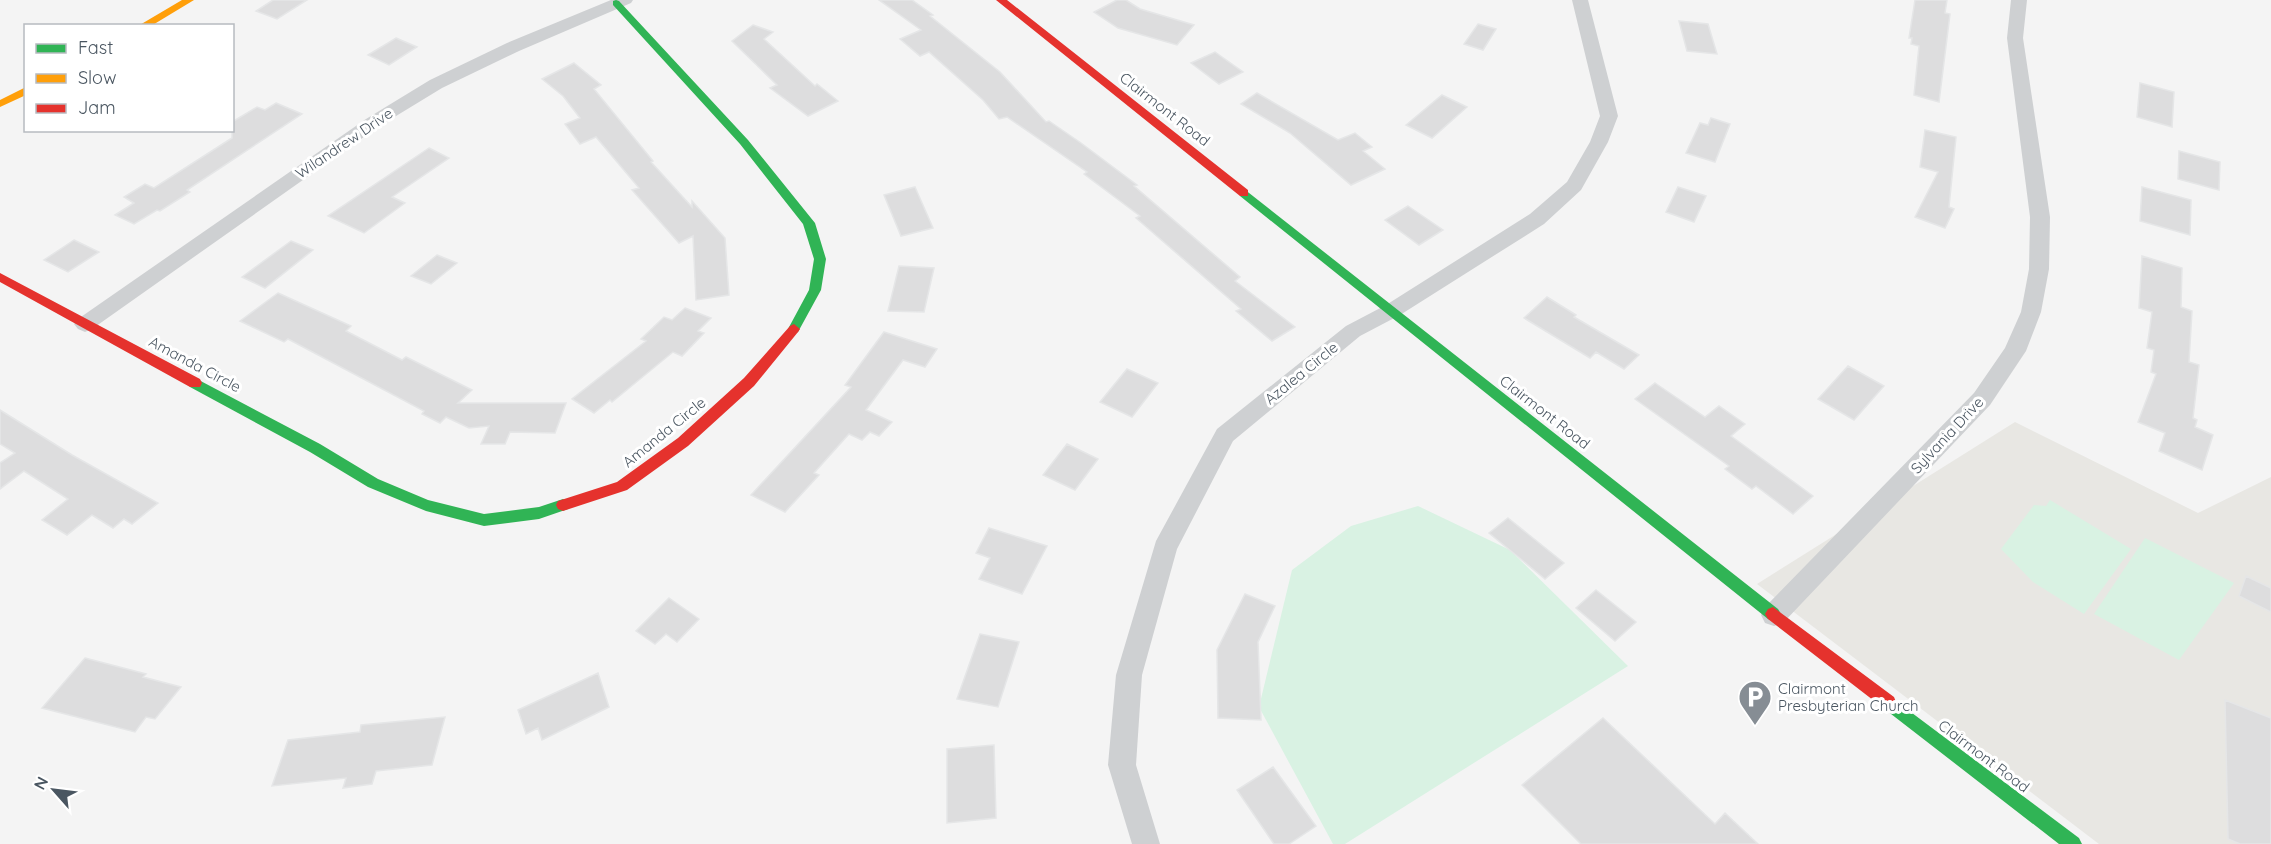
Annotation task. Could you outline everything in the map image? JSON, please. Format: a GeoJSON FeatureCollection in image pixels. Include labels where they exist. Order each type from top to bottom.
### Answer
{"type":"FeatureCollection","features":[{"type":"Feature","properties":{"kind":"street"},"geometry":{"type":"LineString","coordinates":[[147,24],[189,0]]}},
{"type":"Feature","properties":{"kind":"street","name":"Clairmont Road"},"geometry":{"type":"LineString","coordinates":[[1001,0],[1774,615],[2073,844]]}},
{"type":"Feature","properties":{"kind":"street","name":"Azalea Circle"},"geometry":{"type":"LineString","coordinates":[[1146,844],[1122,765],[1129,675],[1165,548],[1225,435],[1353,332],[1393,310],[1537,219],[1574,186],[1599,142],[1609,116],[1580,0]]}},
{"type":"Feature","properties":{"kind":"street","name":"Sylvania Drive"},"geometry":{"type":"LineString","coordinates":[[1774,615],[1982,399],[2015,351],[2031,312],[2038,269],[2040,217],[2015,38],[2019,0]]}},
{"type":"Feature","properties":{"kind":"street","name":"Wilandrew Drive"},"geometry":{"type":"LineString","coordinates":[[85,324],[372,123],[436,84],[513,47],[620,2]]}},
{"type":"Feature","properties":{"kind":"street","name":"Amanda Circle"},"geometry":{"type":"LineString","coordinates":[[0,277],[315,448],[373,483],[426,505],[484,520],[538,513],[622,486],[683,442],[749,382],[798,324],[815,290],[820,259],[809,223],[744,142],[620,2]]}},
{"type":"Feature","properties":{"kind":"street"},"geometry":{"type":"LineString","coordinates":[[0,104],[24,91]]}},
{"type":"Feature","properties":{"kind":"shaded area"},"geometry":{"type":"Polygon","coordinates":[[[2015,422],[2198,513],[2271,477],[2271,844],[2099,844],[1757,584],[2015,422]]]}},
{"type":"Feature","properties":{"kind":"green space"},"geometry":{"type":"Polygon","coordinates":[[[2050,500],[2131,549],[2084,614],[2033,582],[2001,549],[2034,505],[2046,506],[2050,500]]]}},
{"type":"Feature","properties":{"kind":"green space"},"geometry":{"type":"Polygon","coordinates":[[[1418,506],[1510,550],[1628,666],[1345,844],[1333,844],[1259,707],[1292,570],[1351,526],[1418,506]]]}},
{"type":"Feature","properties":{"kind":"green space"},"geometry":{"type":"Polygon","coordinates":[[[2145,538],[2234,583],[2179,660],[2094,614],[2145,538]]]}},
{"type":"Feature","properties":{"kind":"building"},"geometry":{"type":"Polygon","coordinates":[[[273,0],[307,0],[277,19],[256,11],[273,0]]]}},
{"type":"Feature","properties":{"kind":"building"},"geometry":{"type":"Polygon","coordinates":[[[879,0],[912,0],[933,15],[930,16],[1000,72],[1046,122],[1049,121],[1081,143],[1137,185],[1134,186],[1240,277],[1235,281],[1295,327],[1272,341],[1236,311],[1241,309],[1136,218],[1140,216],[1084,174],[1087,172],[1007,117],[999,119],[983,100],[929,52],[920,56],[900,39],[921,30],[879,0]]]}},
{"type":"Feature","properties":{"kind":"building"},"geometry":{"type":"Polygon","coordinates":[[[1117,0],[1126,0],[1140,9],[1194,25],[1177,45],[1118,28],[1094,12],[1117,0]]]}},
{"type":"Feature","properties":{"kind":"building"},"geometry":{"type":"Polygon","coordinates":[[[1915,0],[1947,0],[1945,13],[1950,14],[1939,102],[1914,95],[1919,46],[1911,44],[1912,38],[1909,38],[1915,0]]]}},
{"type":"Feature","properties":{"kind":"building"},"geometry":{"type":"Polygon","coordinates":[[[1679,21],[1708,24],[1717,54],[1687,51],[1679,21]]]}},
{"type":"Feature","properties":{"kind":"building"},"geometry":{"type":"Polygon","coordinates":[[[1478,24],[1496,29],[1483,50],[1464,44],[1478,24]]]}},
{"type":"Feature","properties":{"kind":"building"},"geometry":{"type":"Polygon","coordinates":[[[753,25],[773,32],[764,39],[815,86],[817,84],[838,101],[808,116],[770,88],[777,85],[732,41],[753,25]]]}},
{"type":"Feature","properties":{"kind":"building"},"geometry":{"type":"Polygon","coordinates":[[[396,38],[417,47],[389,65],[368,55],[396,38]]]}},
{"type":"Feature","properties":{"kind":"building"},"geometry":{"type":"Polygon","coordinates":[[[1215,52],[1243,72],[1219,84],[1191,63],[1215,52]]]}},
{"type":"Feature","properties":{"kind":"building"},"geometry":{"type":"Polygon","coordinates":[[[574,63],[601,85],[594,89],[653,161],[651,162],[692,207],[692,201],[725,238],[729,295],[696,300],[693,236],[679,243],[632,190],[639,188],[596,137],[580,144],[565,124],[580,118],[563,96],[542,79],[574,63]]]}},
{"type":"Feature","properties":{"kind":"building"},"geometry":{"type":"Polygon","coordinates":[[[2140,83],[2174,92],[2172,127],[2137,117],[2140,83]]]}},
{"type":"Feature","properties":{"kind":"building"},"geometry":{"type":"Polygon","coordinates":[[[1257,93],[1338,140],[1355,133],[1372,147],[1363,151],[1385,169],[1351,185],[1290,133],[1241,104],[1257,93]]]}},
{"type":"Feature","properties":{"kind":"building"},"geometry":{"type":"Polygon","coordinates":[[[1442,95],[1467,107],[1432,138],[1406,125],[1442,95]]]}},
{"type":"Feature","properties":{"kind":"building"},"geometry":{"type":"Polygon","coordinates":[[[276,103],[302,114],[187,190],[190,192],[160,211],[157,210],[134,224],[115,215],[134,203],[124,197],[145,184],[154,188],[232,138],[234,121],[257,107],[265,110],[276,103]]]}},
{"type":"Feature","properties":{"kind":"building"},"geometry":{"type":"Polygon","coordinates":[[[1711,118],[1730,124],[1715,162],[1686,153],[1700,123],[1708,125],[1711,118]]]}},
{"type":"Feature","properties":{"kind":"building"},"geometry":{"type":"Polygon","coordinates":[[[1925,130],[1956,137],[1949,207],[1954,209],[1945,228],[1915,217],[1938,172],[1920,167],[1925,130]]]}},
{"type":"Feature","properties":{"kind":"building"},"geometry":{"type":"Polygon","coordinates":[[[429,148],[449,158],[392,197],[405,203],[364,233],[328,216],[429,148]]]}},
{"type":"Feature","properties":{"kind":"building"},"geometry":{"type":"Polygon","coordinates":[[[2179,151],[2220,162],[2219,190],[2178,179],[2179,151]]]}},
{"type":"Feature","properties":{"kind":"building"},"geometry":{"type":"Polygon","coordinates":[[[915,187],[933,228],[901,236],[884,195],[915,187]]]}},
{"type":"Feature","properties":{"kind":"building"},"geometry":{"type":"Polygon","coordinates":[[[1678,187],[1706,196],[1694,222],[1666,212],[1678,187]]]}},
{"type":"Feature","properties":{"kind":"building"},"geometry":{"type":"Polygon","coordinates":[[[2142,187],[2191,200],[2190,235],[2140,221],[2142,187]]]}},
{"type":"Feature","properties":{"kind":"building"},"geometry":{"type":"Polygon","coordinates":[[[1408,206],[1443,230],[1419,245],[1385,220],[1408,206]]]}},
{"type":"Feature","properties":{"kind":"building"},"geometry":{"type":"Polygon","coordinates":[[[74,240],[99,252],[68,272],[44,260],[74,240]]]}},
{"type":"Feature","properties":{"kind":"building"},"geometry":{"type":"Polygon","coordinates":[[[291,241],[313,250],[265,288],[242,277],[291,241]]]}},
{"type":"Feature","properties":{"kind":"building"},"geometry":{"type":"Polygon","coordinates":[[[437,255],[457,263],[431,284],[411,276],[437,255]]]}},
{"type":"Feature","properties":{"kind":"building"},"geometry":{"type":"Polygon","coordinates":[[[2142,256],[2182,268],[2181,307],[2192,311],[2189,362],[2199,365],[2193,418],[2197,420],[2195,427],[2213,435],[2202,470],[2159,451],[2165,433],[2138,422],[2156,374],[2151,372],[2154,350],[2147,348],[2152,312],[2139,308],[2142,256]]]}},
{"type":"Feature","properties":{"kind":"building"},"geometry":{"type":"Polygon","coordinates":[[[899,266],[934,268],[924,312],[888,311],[899,266]]]}},
{"type":"Feature","properties":{"kind":"building"},"geometry":{"type":"Polygon","coordinates":[[[278,293],[351,326],[346,331],[402,360],[406,357],[472,390],[458,403],[566,403],[555,433],[510,432],[505,444],[481,444],[489,426],[469,428],[446,417],[440,423],[422,414],[424,411],[288,339],[284,342],[240,321],[278,293]]]}},
{"type":"Feature","properties":{"kind":"building"},"geometry":{"type":"Polygon","coordinates":[[[1547,297],[1576,315],[1574,317],[1639,355],[1624,369],[1596,352],[1590,358],[1524,318],[1547,297]]]}},
{"type":"Feature","properties":{"kind":"building"},"geometry":{"type":"Polygon","coordinates":[[[685,308],[711,318],[698,331],[704,333],[682,356],[673,352],[612,402],[610,400],[594,413],[572,399],[646,341],[641,339],[664,317],[672,320],[685,308]]]}},
{"type":"Feature","properties":{"kind":"building"},"geometry":{"type":"Polygon","coordinates":[[[884,332],[937,349],[925,367],[903,360],[866,410],[892,422],[879,436],[870,432],[862,440],[849,434],[814,473],[819,475],[785,512],[751,495],[851,387],[845,385],[884,332]]]}},
{"type":"Feature","properties":{"kind":"building"},"geometry":{"type":"Polygon","coordinates":[[[1848,366],[1884,386],[1854,420],[1818,399],[1848,366]]]}},
{"type":"Feature","properties":{"kind":"building"},"geometry":{"type":"Polygon","coordinates":[[[1127,369],[1158,383],[1132,417],[1100,402],[1127,369]]]}},
{"type":"Feature","properties":{"kind":"building"},"geometry":{"type":"Polygon","coordinates":[[[1655,383],[1705,417],[1719,406],[1745,424],[1731,436],[1813,496],[1793,514],[1756,486],[1752,489],[1725,469],[1729,466],[1635,399],[1655,383]]]}},
{"type":"Feature","properties":{"kind":"building"},"geometry":{"type":"Polygon","coordinates":[[[0,410],[72,455],[158,503],[132,524],[124,519],[113,528],[92,515],[67,535],[42,520],[68,499],[24,471],[0,489],[0,463],[15,453],[0,444],[0,410]]]}},
{"type":"Feature","properties":{"kind":"building"},"geometry":{"type":"Polygon","coordinates":[[[1067,444],[1098,459],[1075,490],[1043,475],[1067,444]]]}},
{"type":"Feature","properties":{"kind":"building"},"geometry":{"type":"Polygon","coordinates":[[[1508,518],[1564,563],[1545,579],[1489,533],[1508,518]]]}},
{"type":"Feature","properties":{"kind":"building"},"geometry":{"type":"Polygon","coordinates":[[[989,528],[1047,546],[1022,594],[979,579],[990,558],[976,553],[989,528]]]}},
{"type":"Feature","properties":{"kind":"building"},"geometry":{"type":"Polygon","coordinates":[[[2246,576],[2271,588],[2271,612],[2239,596],[2246,576]]]}},
{"type":"Feature","properties":{"kind":"building"},"geometry":{"type":"Polygon","coordinates":[[[1596,590],[1636,622],[1615,641],[1576,608],[1596,590]]]}},
{"type":"Feature","properties":{"kind":"building"},"geometry":{"type":"Polygon","coordinates":[[[1245,594],[1275,606],[1258,642],[1261,720],[1218,718],[1217,650],[1245,594]]]}},
{"type":"Feature","properties":{"kind":"building"},"geometry":{"type":"Polygon","coordinates":[[[669,598],[699,619],[677,642],[666,634],[655,644],[636,631],[669,598]]]}},
{"type":"Feature","properties":{"kind":"building"},"geometry":{"type":"Polygon","coordinates":[[[980,634],[1019,642],[998,707],[957,699],[980,634]]]}},
{"type":"Feature","properties":{"kind":"building"},"geometry":{"type":"Polygon","coordinates":[[[85,658],[146,674],[143,677],[181,687],[155,719],[146,717],[135,732],[42,708],[85,658]]]}},
{"type":"Feature","properties":{"kind":"building"},"geometry":{"type":"Polygon","coordinates":[[[598,673],[609,707],[542,740],[538,728],[526,734],[518,710],[598,673]]]}},
{"type":"Feature","properties":{"kind":"building"},"geometry":{"type":"Polygon","coordinates":[[[2225,700],[2271,718],[2271,844],[2240,844],[2228,839],[2225,700]]]}},
{"type":"Feature","properties":{"kind":"building"},"geometry":{"type":"Polygon","coordinates":[[[445,717],[432,765],[376,771],[372,784],[343,788],[346,778],[272,786],[288,740],[360,732],[361,725],[445,717]]]}},
{"type":"Feature","properties":{"kind":"building"},"geometry":{"type":"Polygon","coordinates":[[[1603,718],[1715,824],[1725,813],[1758,844],[1581,844],[1522,785],[1603,718]]]}},
{"type":"Feature","properties":{"kind":"building"},"geometry":{"type":"Polygon","coordinates":[[[994,745],[996,818],[947,823],[947,749],[994,745]]]}},
{"type":"Feature","properties":{"kind":"building"},"geometry":{"type":"Polygon","coordinates":[[[1273,767],[1316,826],[1289,844],[1274,844],[1237,790],[1273,767]]]}},
{"type":"Feature","properties":{"kind":"traffic: fast"},"geometry":{"type":"LineString","coordinates":[[616,3],[744,142],[809,223],[820,259],[815,290],[794,329]]}},
{"type":"Feature","properties":{"kind":"traffic: fast"},"geometry":{"type":"LineString","coordinates":[[1244,193],[1773,614]]}},
{"type":"Feature","properties":{"kind":"traffic: fast"},"geometry":{"type":"LineString","coordinates":[[195,383],[315,448],[373,483],[426,505],[484,520],[539,513],[563,505]]}},
{"type":"Feature","properties":{"kind":"traffic: fast"},"geometry":{"type":"LineString","coordinates":[[1888,702],[2073,844]]}},
{"type":"Feature","properties":{"kind":"traffic: slow"},"geometry":{"type":"LineString","coordinates":[[147,24],[189,0]]}},
{"type":"Feature","properties":{"kind":"traffic: slow"},"geometry":{"type":"LineString","coordinates":[[0,104],[24,91]]}},
{"type":"Feature","properties":{"kind":"traffic: jam"},"geometry":{"type":"LineString","coordinates":[[1001,0],[1244,193]]}},
{"type":"Feature","properties":{"kind":"traffic: jam"},"geometry":{"type":"LineString","coordinates":[[0,277],[195,383]]}},
{"type":"Feature","properties":{"kind":"traffic: jam"},"geometry":{"type":"LineString","coordinates":[[563,505],[622,486],[683,442],[749,382],[794,329]]}},
{"type":"Feature","properties":{"kind":"traffic: jam"},"geometry":{"type":"LineString","coordinates":[[1773,614],[1888,702]]}},
{"type":"Feature","properties":{"kind":"place","name":"Clairmont Presbyterian Church"},"geometry":{"type":"Point","coordinates":[1755,726]}}]}
